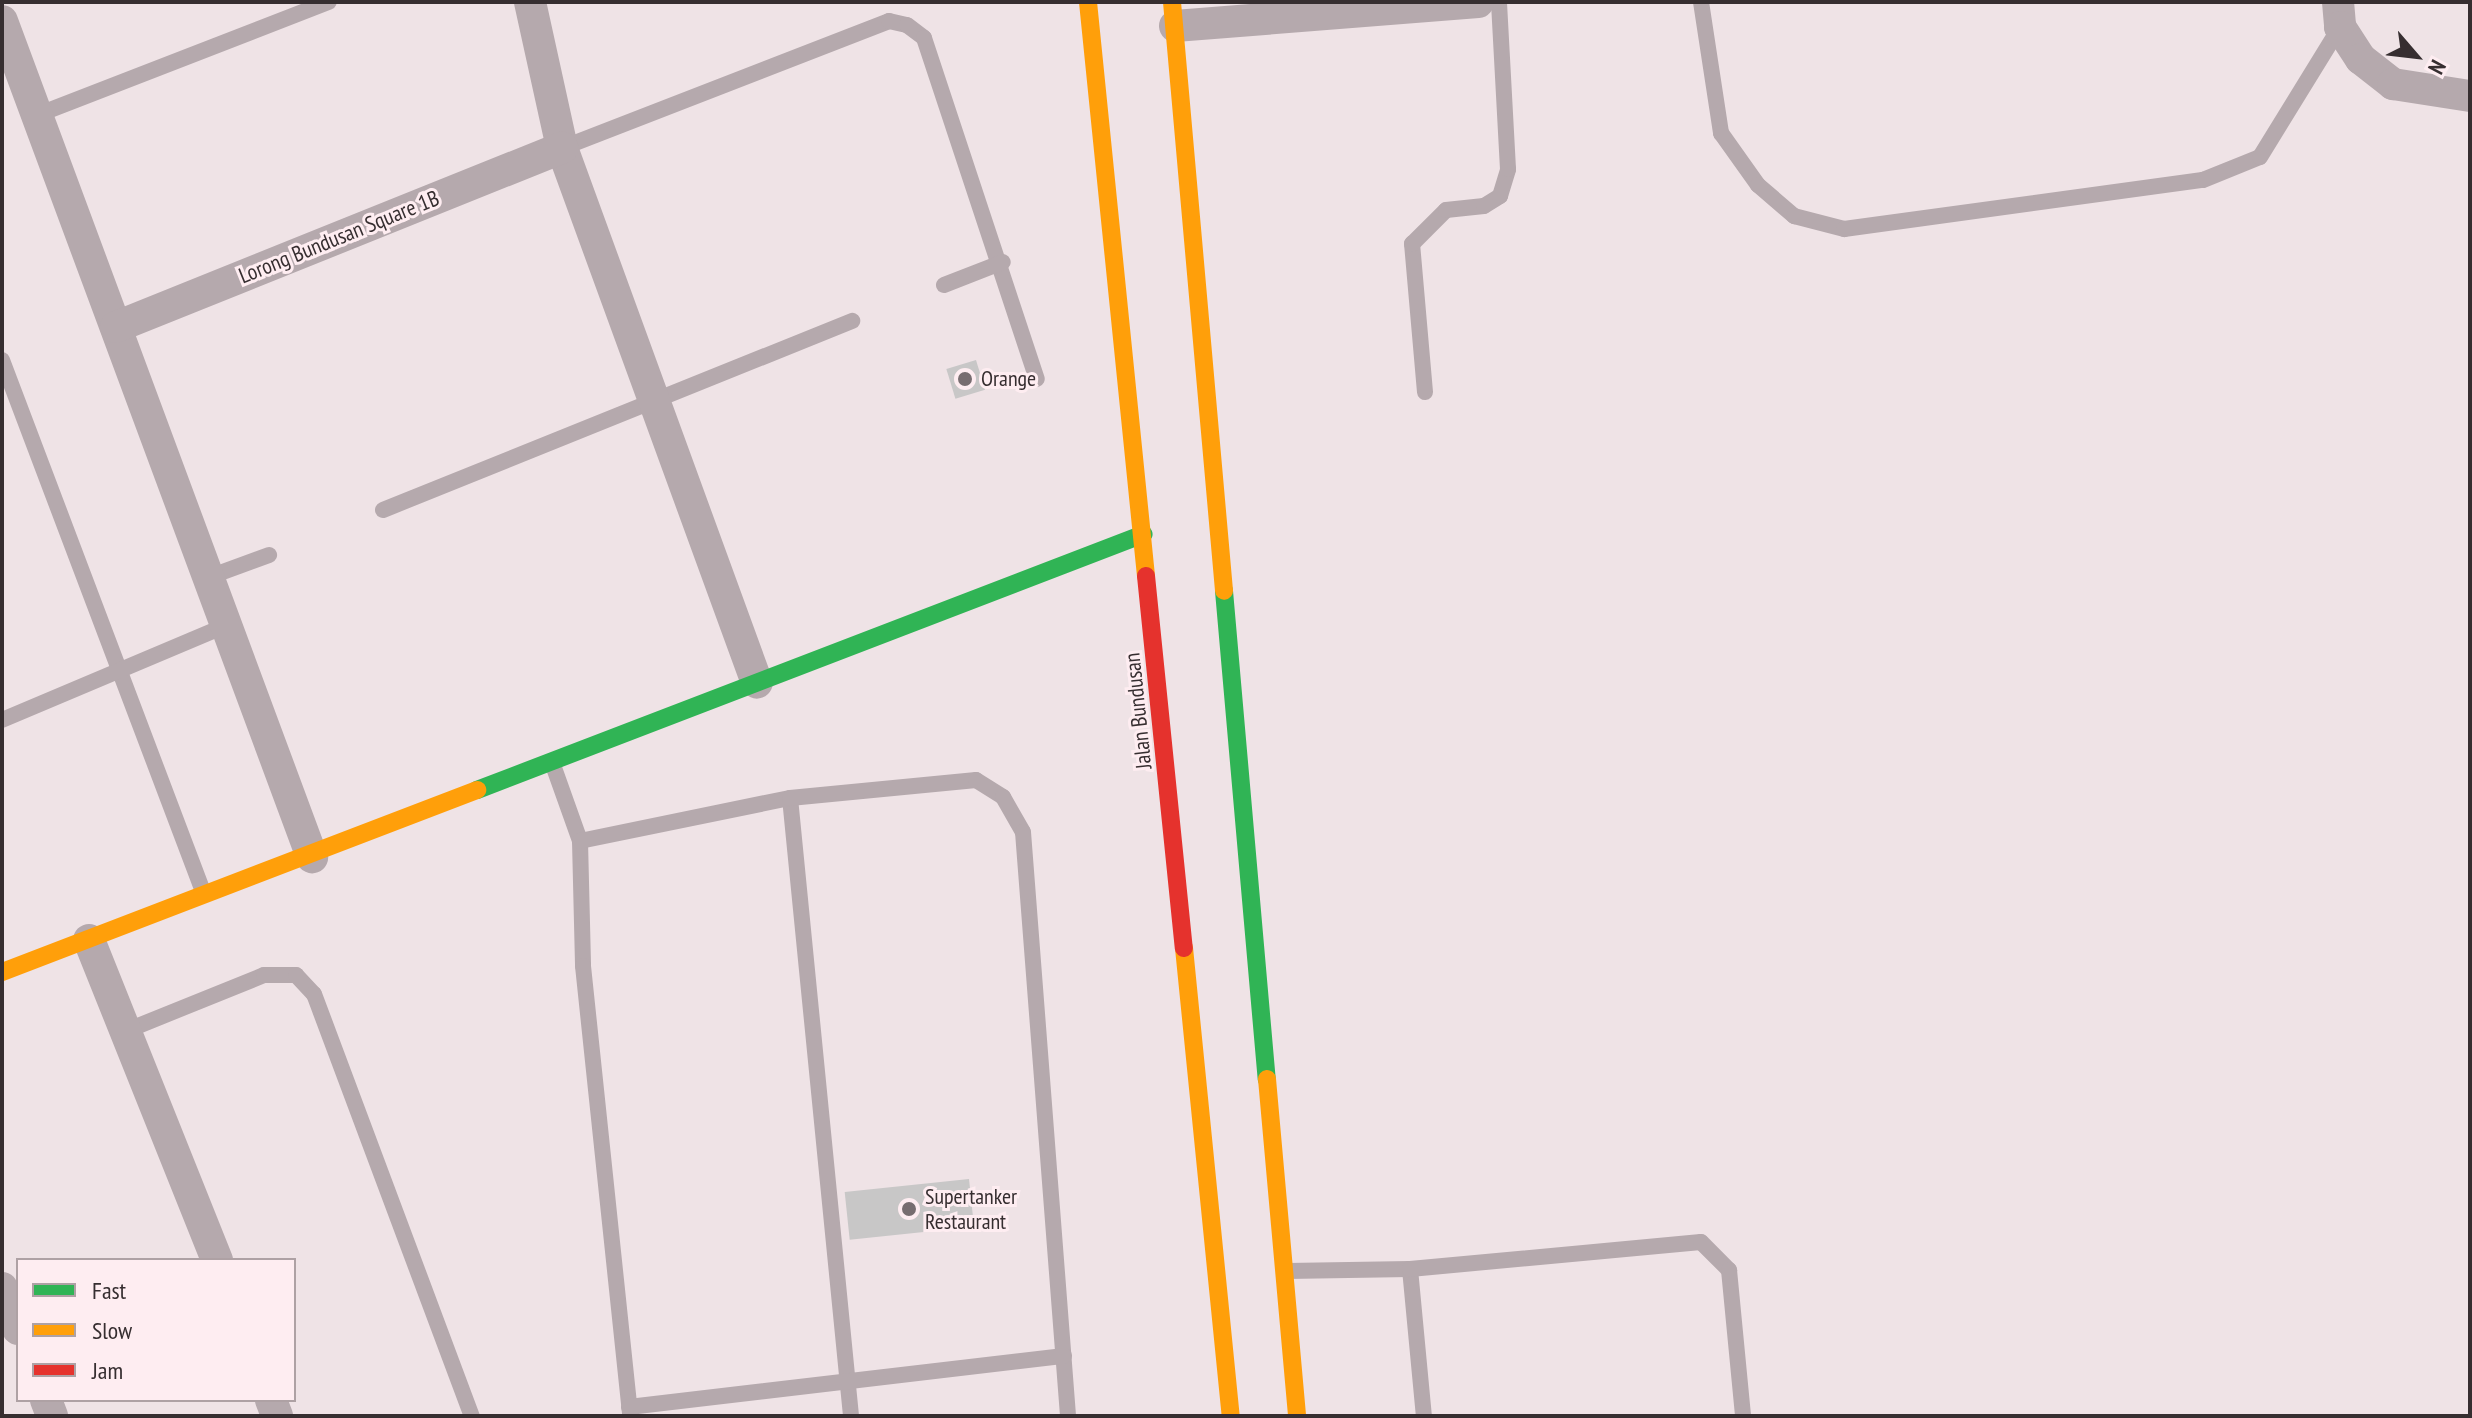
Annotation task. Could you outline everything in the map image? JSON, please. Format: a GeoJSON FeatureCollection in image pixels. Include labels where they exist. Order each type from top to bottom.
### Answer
{"type":"FeatureCollection","features":[{"type":"Feature","properties":{"kind":"main road","name":"Jalan Bundusan"},"geometry":{"type":"LineString","coordinates":[[1088,2],[1231,1416]]}},
{"type":"Feature","properties":{"kind":"main road"},"geometry":{"type":"LineString","coordinates":[[1173,14],[1297,1416]]}},
{"type":"Feature","properties":{"kind":"main road"},"geometry":{"type":"LineString","coordinates":[[2,972],[553,765],[1144,534]]}},
{"type":"Feature","properties":{"kind":"street"},"geometry":{"type":"LineString","coordinates":[[530,2],[562,148],[757,683]]}},
{"type":"Feature","properties":{"kind":"street"},"geometry":{"type":"LineString","coordinates":[[1173,14],[1478,2]]}},
{"type":"Feature","properties":{"kind":"street"},"geometry":{"type":"LineString","coordinates":[[2339,14],[2361,59],[2393,84],[2470,96]]}},
{"type":"Feature","properties":{"kind":"street"},"geometry":{"type":"LineString","coordinates":[[2,21],[312,857]]}},
{"type":"Feature","properties":{"kind":"street","name":"Lorong Bundusan Square 1B"},"geometry":{"type":"LineString","coordinates":[[116,327],[562,148]]}},
{"type":"Feature","properties":{"kind":"street"},"geometry":{"type":"LineString","coordinates":[[89,940],[128,1030],[216,1258]]}},
{"type":"Feature","properties":{"kind":"street"},"geometry":{"type":"LineString","coordinates":[[2,1288],[16,1324]]}},
{"type":"Feature","properties":{"kind":"lane"},"geometry":{"type":"LineString","coordinates":[[37,115],[329,2]]}},
{"type":"Feature","properties":{"kind":"lane"},"geometry":{"type":"LineString","coordinates":[[1425,392],[1412,244],[1446,210],[1500,196],[1508,169],[1499,2]]}},
{"type":"Feature","properties":{"kind":"lane"},"geometry":{"type":"LineString","coordinates":[[1701,2],[1721,133],[1758,185],[1794,216],[1844,229],[2203,180],[2260,157],[2339,14]]}},
{"type":"Feature","properties":{"kind":"lane"},"geometry":{"type":"LineString","coordinates":[[562,148],[889,21],[907,25],[924,38],[1003,262],[1037,379]]}},
{"type":"Feature","properties":{"kind":"lane"},"geometry":{"type":"LineString","coordinates":[[944,285],[1003,262]]}},
{"type":"Feature","properties":{"kind":"lane"},"geometry":{"type":"LineString","coordinates":[[383,510],[651,399],[852,321]]}},
{"type":"Feature","properties":{"kind":"lane"},"geometry":{"type":"LineString","coordinates":[[2,360],[205,897]]}},
{"type":"Feature","properties":{"kind":"lane"},"geometry":{"type":"LineString","coordinates":[[209,577],[269,555]]}},
{"type":"Feature","properties":{"kind":"lane"},"geometry":{"type":"LineString","coordinates":[[2,720],[227,625]]}},
{"type":"Feature","properties":{"kind":"lane"},"geometry":{"type":"LineString","coordinates":[[553,765],[580,841],[583,966],[629,1412],[1064,1356]]}},
{"type":"Feature","properties":{"kind":"lane"},"geometry":{"type":"LineString","coordinates":[[580,841],[790,798],[976,780],[1003,797],[1023,832],[1068,1416]]}},
{"type":"Feature","properties":{"kind":"lane"},"geometry":{"type":"LineString","coordinates":[[790,798],[851,1416]]}},
{"type":"Feature","properties":{"kind":"lane"},"geometry":{"type":"LineString","coordinates":[[128,1030],[264,975],[296,975],[314,994],[472,1416]]}},
{"type":"Feature","properties":{"kind":"lane"},"geometry":{"type":"LineString","coordinates":[[1286,1271],[1410,1269],[1701,1242],[1729,1270],[1743,1416]]}},
{"type":"Feature","properties":{"kind":"lane"},"geometry":{"type":"LineString","coordinates":[[1410,1269],[1424,1416]]}},
{"type":"Feature","properties":{"kind":"building","name":"Orange"},"geometry":{"type":"Polygon","coordinates":[[[976,360],[985,390],[955,399],[946,369],[976,360]]]}},
{"type":"Feature","properties":{"kind":"building","name":"Supertanker Restaurant"},"geometry":{"type":"Polygon","coordinates":[[[969,1179],[974,1227],[850,1240],[845,1192],[969,1179]]]}},
{"type":"Feature","properties":{"kind":"traffic: fast"},"geometry":{"type":"LineString","coordinates":[[477,790],[1144,534]]}},
{"type":"Feature","properties":{"kind":"traffic: fast"},"geometry":{"type":"LineString","coordinates":[[1224,591],[1267,1079]]}},
{"type":"Feature","properties":{"kind":"traffic: slow"},"geometry":{"type":"LineString","coordinates":[[1088,2],[1146,576]]}},
{"type":"Feature","properties":{"kind":"traffic: slow"},"geometry":{"type":"LineString","coordinates":[[1172,2],[1224,591]]}},
{"type":"Feature","properties":{"kind":"traffic: slow"},"geometry":{"type":"LineString","coordinates":[[2,972],[477,790]]}},
{"type":"Feature","properties":{"kind":"traffic: slow"},"geometry":{"type":"LineString","coordinates":[[1184,948],[1231,1416]]}},
{"type":"Feature","properties":{"kind":"traffic: slow"},"geometry":{"type":"LineString","coordinates":[[1267,1079],[1297,1416]]}},
{"type":"Feature","properties":{"kind":"traffic: jam"},"geometry":{"type":"LineString","coordinates":[[1146,576],[1184,948]]}},
{"type":"Feature","properties":{"kind":"place","name":"Orange"},"geometry":{"type":"Point","coordinates":[965,379]}},
{"type":"Feature","properties":{"kind":"place","name":"Supertanker Restaurant"},"geometry":{"type":"Point","coordinates":[909,1209]}}]}
